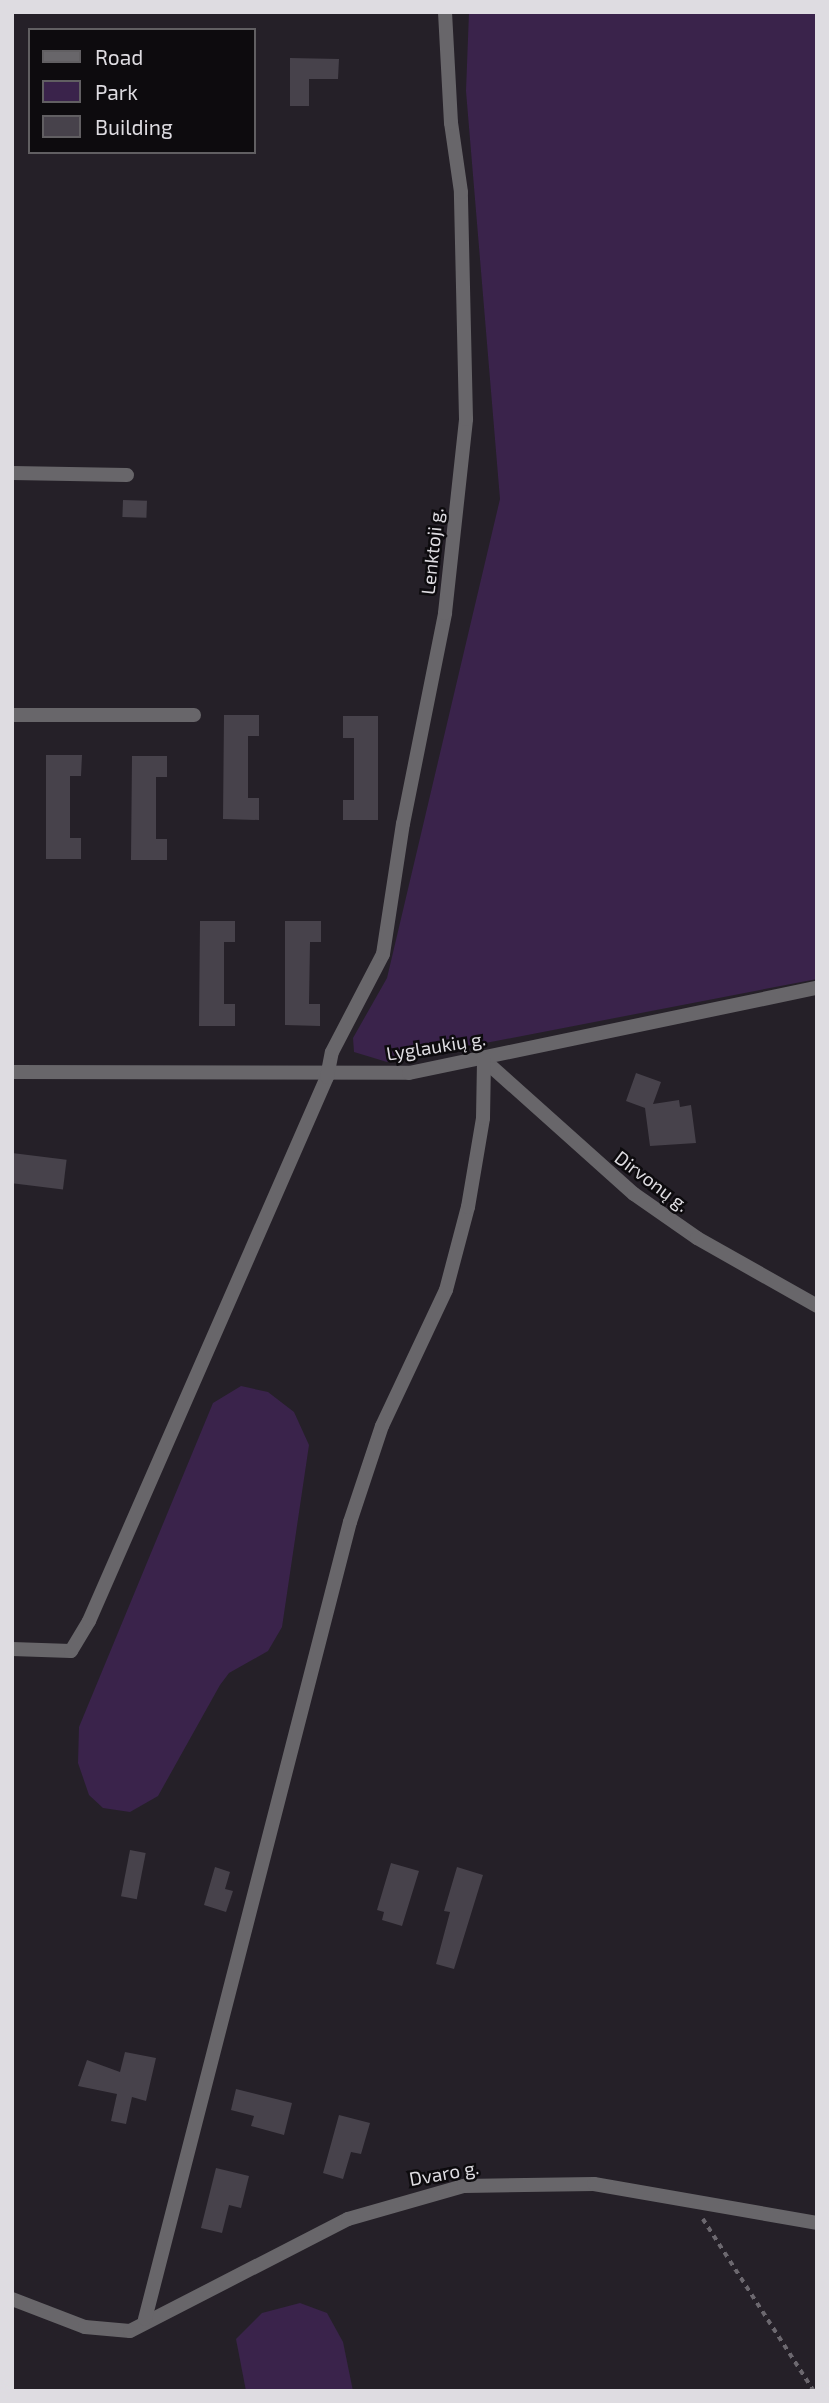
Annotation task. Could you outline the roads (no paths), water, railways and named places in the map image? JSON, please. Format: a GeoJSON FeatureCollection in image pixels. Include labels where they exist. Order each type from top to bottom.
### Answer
{"type":"FeatureCollection","features":[{"type":"Feature","properties":{"kind":"street","name":"Lenktoji g."},"geometry":{"type":"LineString","coordinates":[[12,1649],[71,1651],[89,1621],[327,1077],[332,1052],[383,954],[446,600],[466,419],[461,192],[451,123],[445,12]]}},
{"type":"Feature","properties":{"kind":"street"},"geometry":{"type":"LineString","coordinates":[[12,473],[127,475]]}},
{"type":"Feature","properties":{"kind":"street"},"geometry":{"type":"LineString","coordinates":[[12,715],[194,715]]}},
{"type":"Feature","properties":{"kind":"street","name":"Lyglaukių g."},"geometry":{"type":"LineString","coordinates":[[12,1072],[327,1077],[409,1073],[484,1060],[817,988]]}},
{"type":"Feature","properties":{"kind":"street"},"geometry":{"type":"LineString","coordinates":[[145,2319],[350,1522],[382,1426],[446,1290],[468,1207],[483,1118],[484,1060]]}},
{"type":"Feature","properties":{"kind":"street","name":"Dirvonų g."},"geometry":{"type":"LineString","coordinates":[[484,1060],[634,1194],[697,1238],[817,1306]]}},
{"type":"Feature","properties":{"kind":"street","name":"Dvaro g."},"geometry":{"type":"LineString","coordinates":[[12,2299],[107,2332],[130,2331],[145,2319],[348,2219],[464,2186],[594,2184],[817,2223]]}}]}
